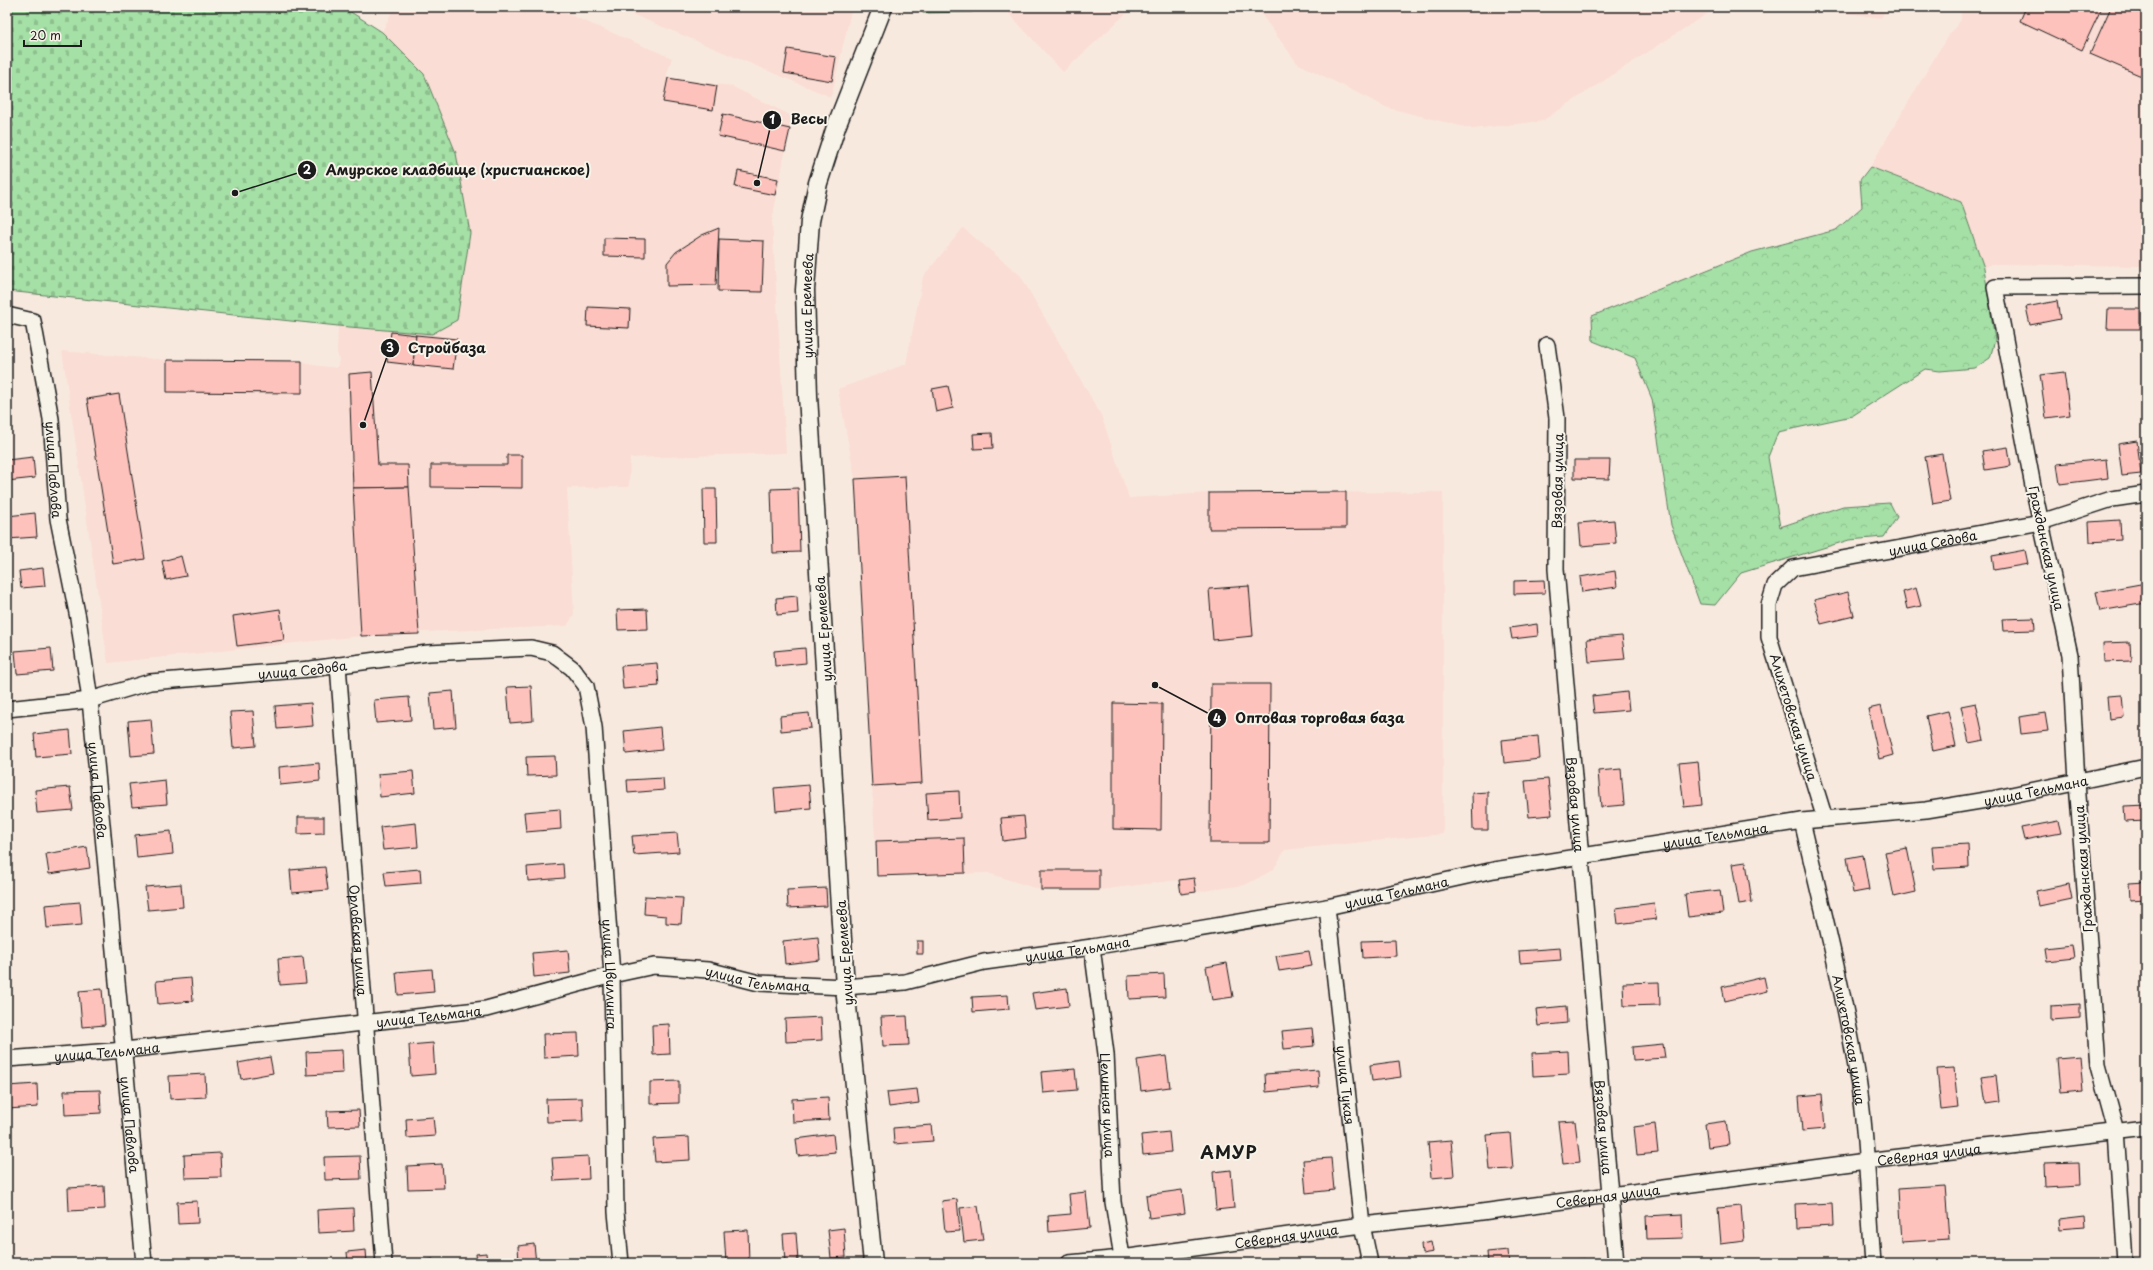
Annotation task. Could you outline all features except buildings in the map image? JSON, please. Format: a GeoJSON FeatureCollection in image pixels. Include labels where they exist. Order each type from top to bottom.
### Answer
{"type":"FeatureCollection","features":[{"type":"Feature","properties":{"kind":"street","name":"улица Еремеева"},"geometry":{"type":"LineString","coordinates":[[873,1263],[846,987],[808,396],[805,283],[811,216],[818,182],[836,126],[882,7]]}},
{"type":"Feature","properties":{"kind":"street","name":"Гражданская улица"},"geometry":{"type":"LineString","coordinates":[[2125,1263],[2116,1131],[2098,1065],[2077,782],[2070,655],[2041,522],[1995,287],[2146,286]]}},
{"type":"Feature","properties":{"kind":"street","name":"улица Павлова"},"geometry":{"type":"LineString","coordinates":[[7,315],[33,321],[51,419],[58,519],[78,618],[90,700],[125,1050],[144,1263]]}},
{"type":"Feature","properties":{"kind":"street","name":"Вязовая улица"},"geometry":{"type":"LineString","coordinates":[[1547,345],[1557,418],[1556,569],[1616,1263]]}},
{"type":"Feature","properties":{"kind":"street","name":"улица Седова"},"geometry":{"type":"LineString","coordinates":[[1769,637],[1769,605],[1775,585],[1793,568],[2041,522],[2112,499],[2146,494]]}},
{"type":"Feature","properties":{"kind":"street","name":"Алихетовская улица"},"geometry":{"type":"LineString","coordinates":[[1769,637],[1825,819]]}},
{"type":"Feature","properties":{"kind":"street","name":"улица Седова"},"geometry":{"type":"LineString","coordinates":[[7,709],[90,700],[150,682],[311,669],[428,653],[531,648],[552,653],[572,668],[586,686]]}},
{"type":"Feature","properties":{"kind":"street","name":"Орловская улица"},"geometry":{"type":"LineString","coordinates":[[338,665],[384,1263]]}},
{"type":"Feature","properties":{"kind":"street","name":"улица Цвиллинга"},"geometry":{"type":"LineString","coordinates":[[586,686],[594,727],[612,975],[616,1212],[621,1263]]}},
{"type":"Feature","properties":{"kind":"street","name":"улица Тельмана"},"geometry":{"type":"LineString","coordinates":[[7,1059],[125,1050],[486,1009],[612,975],[654,966],[708,970],[759,983],[846,987],[905,982],[984,962],[1092,948],[1327,907],[1494,870],[1802,821],[1926,810],[2077,782],[2146,767]]}},
{"type":"Feature","properties":{"kind":"street","name":"Алихетовская улица"},"geometry":{"type":"LineString","coordinates":[[1802,821],[1856,1068],[1866,1161],[1873,1263]]}},
{"type":"Feature","properties":{"kind":"street","name":"улица Тукая"},"geometry":{"type":"LineString","coordinates":[[1327,907],[1362,1225],[1370,1263]]}},
{"type":"Feature","properties":{"kind":"street","name":"Целинная улица"},"geometry":{"type":"LineString","coordinates":[[1092,948],[1106,1054],[1113,1202],[1123,1260]]}},
{"type":"Feature","properties":{"kind":"street","name":"Северная улица"},"geometry":{"type":"LineString","coordinates":[[1069,1263],[1123,1260],[1362,1225],[1474,1213],[1866,1161],[2146,1128]]}},
{"type":"Feature","properties":{"kind":"shaded area"},"geometry":{"type":"Polygon","coordinates":[[[394,7],[551,7],[672,58],[666,77],[731,86],[792,116],[772,221],[786,453],[630,458],[629,487],[567,488],[574,614],[567,626],[361,636],[108,663],[62,351],[167,360],[302,361],[314,365],[337,368],[339,360],[337,352],[338,326],[432,334],[424,74],[382,32],[394,7]]]}},
{"type":"Feature","properties":{"kind":"shaded area"},"geometry":{"type":"Polygon","coordinates":[[[615,7],[852,7],[831,97],[615,7]]]}},
{"type":"Feature","properties":{"kind":"shaded area"},"geometry":{"type":"Polygon","coordinates":[[[1003,7],[1133,7],[1063,72],[1003,7]]]}},
{"type":"Feature","properties":{"kind":"shaded area"},"geometry":{"type":"Polygon","coordinates":[[[1256,7],[1737,7],[1708,13],[1542,121],[1473,129],[1388,108],[1297,63],[1256,7]]]}},
{"type":"Feature","properties":{"kind":"shaded area"},"geometry":{"type":"Polygon","coordinates":[[[1802,7],[1887,7],[1881,18],[1802,7]]]}},
{"type":"Feature","properties":{"kind":"shaded area"},"geometry":{"type":"Polygon","coordinates":[[[1961,7],[2146,7],[2146,266],[1992,264],[1984,268],[1961,202],[1870,167],[1947,37],[1961,20],[1961,7]]]}},
{"type":"Feature","properties":{"kind":"shaded area"},"geometry":{"type":"Polygon","coordinates":[[[963,228],[1020,275],[1101,415],[1129,498],[1209,493],[1443,492],[1443,834],[1285,850],[1273,870],[1245,885],[1196,892],[1194,878],[1099,890],[1041,890],[988,873],[877,876],[855,479],[838,389],[906,364],[923,277],[963,228]]]}},
{"type":"Feature","properties":{"kind":"green space"},"geometry":{"type":"Polygon","coordinates":[[[7,7],[343,7],[382,32],[424,74],[456,153],[470,233],[457,320],[432,334],[338,326],[7,291],[7,7]]]}},
{"type":"Feature","properties":{"kind":"green space"},"geometry":{"type":"Polygon","coordinates":[[[920,7],[983,7],[972,12],[923,13],[920,7]]]}},
{"type":"Feature","properties":{"kind":"green space"},"geometry":{"type":"Polygon","coordinates":[[[1870,167],[1961,202],[1984,268],[1995,340],[1990,358],[1975,368],[1940,371],[1925,369],[1852,416],[1778,432],[1768,457],[1780,527],[1843,506],[1890,503],[1897,517],[1884,537],[1849,540],[1741,573],[1715,605],[1700,604],[1671,525],[1652,399],[1635,358],[1593,341],[1592,316],[1752,252],[1836,230],[1862,207],[1860,180],[1870,167]]]}},
{"type":"Feature","properties":{"kind":"place","name":"Весы"},"geometry":{"type":"Point","coordinates":[757,183]}},
{"type":"Feature","properties":{"kind":"place","name":"Амурское кладбище (христианское)"},"geometry":{"type":"Point","coordinates":[235,193]}},
{"type":"Feature","properties":{"kind":"place","name":"Стройбаза"},"geometry":{"type":"Point","coordinates":[363,425]}},
{"type":"Feature","properties":{"kind":"place","name":"Оптовая торговая база"},"geometry":{"type":"Point","coordinates":[1155,685]}},
{"type":"Feature","properties":{"kind":"district","name":"АМУР"},"geometry":{"type":"Point","coordinates":[1229,1152]}}]}
